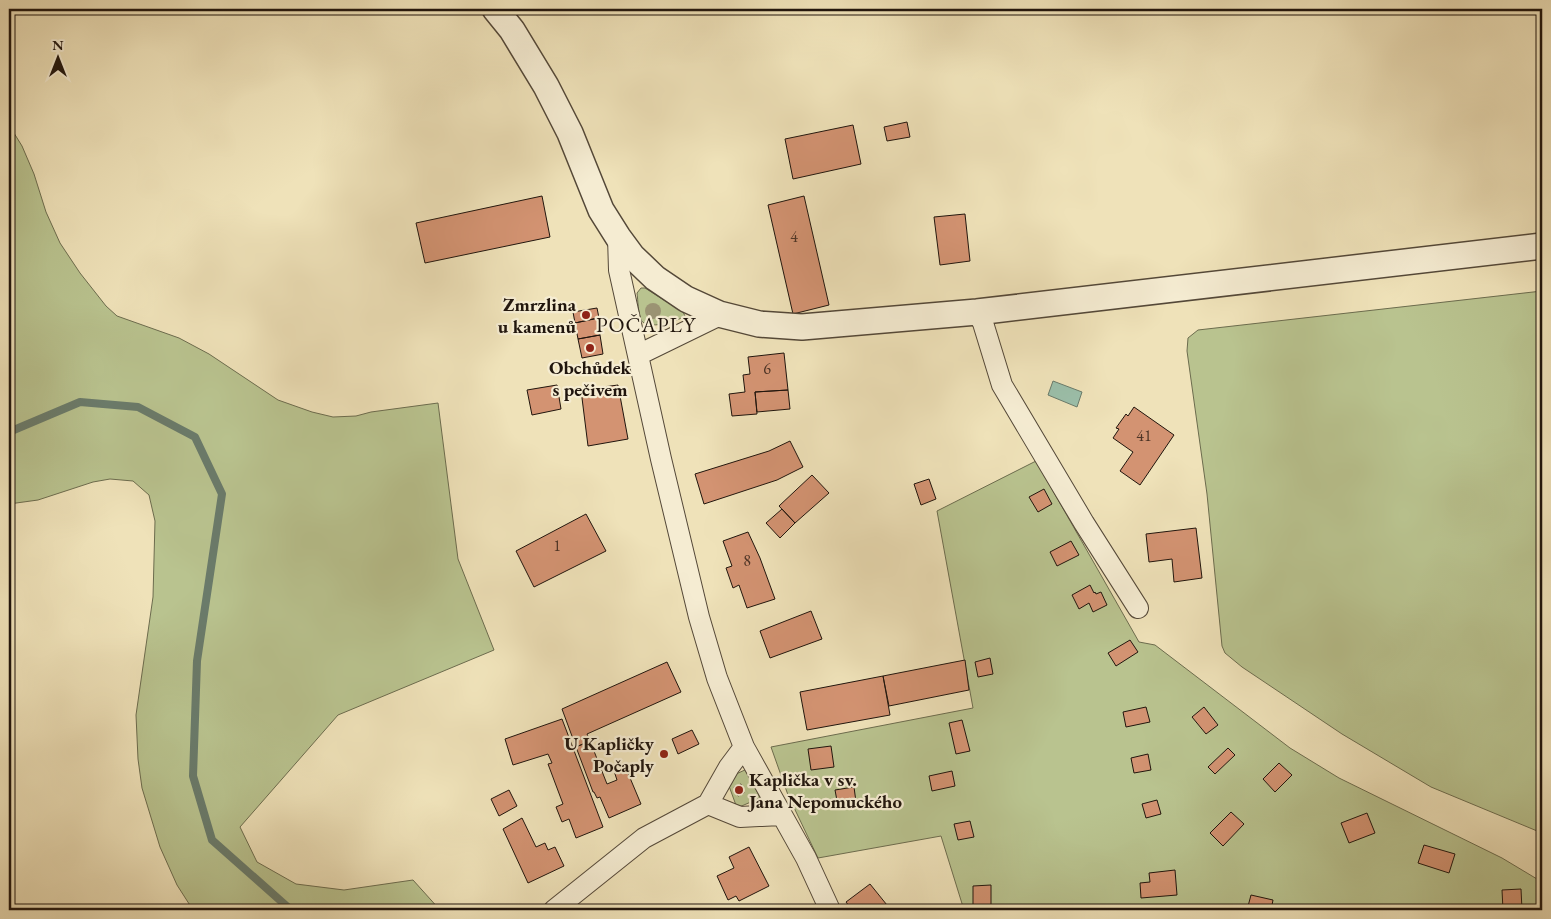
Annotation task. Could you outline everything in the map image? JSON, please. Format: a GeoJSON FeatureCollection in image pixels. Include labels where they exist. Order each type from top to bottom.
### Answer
{"type":"FeatureCollection","features":[{"type":"Feature","properties":{"kind":"street"},"geometry":{"type":"LineString","coordinates":[[495,9],[512,30],[546,86],[570,133],[601,210],[632,256],[655,278],[686,299],[720,315],[759,324],[802,327],[977,312],[1542,246]]}},
{"type":"Feature","properties":{"kind":"street"},"geometry":{"type":"LineString","coordinates":[[618,237],[619,270],[661,459],[699,617],[717,678],[744,747],[806,858],[830,910]]}},
{"type":"Feature","properties":{"kind":"street"},"geometry":{"type":"LineString","coordinates":[[977,312],[1002,385],[1084,523],[1138,608]]}},
{"type":"Feature","properties":{"kind":"street"},"geometry":{"type":"LineString","coordinates":[[638,355],[720,315]]}},
{"type":"Feature","properties":{"kind":"street"},"geometry":{"type":"LineString","coordinates":[[554,910],[644,838],[708,804],[744,747]]}},
{"type":"Feature","properties":{"kind":"street"},"geometry":{"type":"LineString","coordinates":[[708,804],[740,817],[781,815]]}},
{"type":"Feature","properties":{"kind":"shaded area"},"geometry":{"type":"Polygon","coordinates":[[[9,125],[22,146],[34,174],[46,212],[60,243],[80,273],[106,306],[117,316],[179,338],[209,354],[278,400],[312,412],[333,417],[356,416],[371,412],[438,403],[458,559],[494,650],[338,715],[240,827],[257,862],[296,884],[344,890],[413,880],[440,910],[193,910],[177,885],[160,847],[142,788],[138,759],[136,715],[153,597],[155,521],[149,495],[133,481],[110,479],[93,482],[38,500],[9,504],[9,125]]]}},
{"type":"Feature","properties":{"kind":"shaded area"},"geometry":{"type":"Polygon","coordinates":[[[641,288],[645,288],[683,312],[685,316],[663,324],[649,325],[644,323],[641,320],[638,306],[637,293],[641,288]]]}},
{"type":"Feature","properties":{"kind":"shaded area"},"geometry":{"type":"Polygon","coordinates":[[[1542,291],[1542,833],[1431,787],[1342,734],[1242,667],[1225,653],[1222,646],[1207,494],[1187,351],[1188,338],[1198,330],[1542,291]]]}},
{"type":"Feature","properties":{"kind":"shaded area"},"geometry":{"type":"Polygon","coordinates":[[[1053,381],[1082,392],[1077,407],[1048,395],[1053,381]]]}},
{"type":"Feature","properties":{"kind":"shaded area"},"geometry":{"type":"Polygon","coordinates":[[[1036,461],[1139,642],[1155,645],[1290,748],[1339,778],[1502,858],[1542,882],[1542,910],[964,910],[941,836],[818,858],[788,795],[771,747],[973,708],[937,511],[1036,461]]]}},
{"type":"Feature","properties":{"kind":"shaded area"},"geometry":{"type":"Polygon","coordinates":[[[747,769],[760,798],[737,808],[729,786],[734,775],[747,769]]]}},
{"type":"Feature","properties":{"kind":"building"},"geometry":{"type":"Polygon","coordinates":[[[907,122],[910,137],[887,141],[884,127],[907,122]]]}},
{"type":"Feature","properties":{"kind":"building"},"geometry":{"type":"Polygon","coordinates":[[[853,125],[861,164],[793,179],[785,139],[853,125]]]}},
{"type":"Feature","properties":{"kind":"building"},"geometry":{"type":"Polygon","coordinates":[[[542,196],[550,237],[425,263],[416,223],[542,196]]]}},
{"type":"Feature","properties":{"kind":"building"},"geometry":{"type":"Polygon","coordinates":[[[804,196],[829,305],[793,314],[768,205],[804,196]]]}},
{"type":"Feature","properties":{"kind":"building"},"geometry":{"type":"Polygon","coordinates":[[[965,214],[970,261],[940,265],[934,217],[965,214]]]}},
{"type":"Feature","properties":{"kind":"building"},"geometry":{"type":"Polygon","coordinates":[[[597,308],[599,318],[575,323],[573,312],[597,308]]]}},
{"type":"Feature","properties":{"kind":"building"},"geometry":{"type":"Polygon","coordinates":[[[597,318],[600,335],[578,339],[575,323],[597,318]]]}},
{"type":"Feature","properties":{"kind":"building"},"geometry":{"type":"Polygon","coordinates":[[[600,335],[603,354],[582,358],[578,339],[600,335]]]}},
{"type":"Feature","properties":{"kind":"building"},"geometry":{"type":"Polygon","coordinates":[[[784,353],[788,390],[755,392],[757,414],[732,416],[729,394],[745,392],[743,375],[750,374],[748,357],[784,353]]]}},
{"type":"Feature","properties":{"kind":"building"},"geometry":{"type":"Polygon","coordinates":[[[557,385],[561,409],[532,415],[527,390],[557,385]]]}},
{"type":"Feature","properties":{"kind":"building"},"geometry":{"type":"Polygon","coordinates":[[[618,385],[628,439],[588,446],[581,390],[618,385]]]}},
{"type":"Feature","properties":{"kind":"building"},"geometry":{"type":"Polygon","coordinates":[[[788,390],[790,409],[757,412],[755,392],[788,390]]]}},
{"type":"Feature","properties":{"kind":"building"},"geometry":{"type":"Polygon","coordinates":[[[1134,407],[1174,435],[1140,485],[1120,471],[1133,452],[1113,438],[1119,429],[1116,428],[1126,414],[1128,416],[1134,407]]]}},
{"type":"Feature","properties":{"kind":"building"},"geometry":{"type":"Polygon","coordinates":[[[790,441],[803,467],[777,480],[704,504],[695,474],[769,451],[790,441]]]}},
{"type":"Feature","properties":{"kind":"building"},"geometry":{"type":"Polygon","coordinates":[[[812,475],[829,493],[795,523],[779,506],[812,475]]]}},
{"type":"Feature","properties":{"kind":"building"},"geometry":{"type":"Polygon","coordinates":[[[929,479],[936,499],[921,505],[914,484],[929,479]]]}},
{"type":"Feature","properties":{"kind":"building"},"geometry":{"type":"Polygon","coordinates":[[[1044,489],[1052,504],[1038,512],[1029,497],[1044,489]]]}},
{"type":"Feature","properties":{"kind":"building"},"geometry":{"type":"Polygon","coordinates":[[[782,509],[795,523],[780,538],[766,523],[782,509]]]}},
{"type":"Feature","properties":{"kind":"building"},"geometry":{"type":"Polygon","coordinates":[[[586,514],[606,551],[534,587],[516,551],[586,514]]]}},
{"type":"Feature","properties":{"kind":"building"},"geometry":{"type":"Polygon","coordinates":[[[1196,528],[1202,578],[1174,582],[1172,559],[1149,562],[1146,534],[1196,528]]]}},
{"type":"Feature","properties":{"kind":"building"},"geometry":{"type":"Polygon","coordinates":[[[748,532],[775,599],[747,608],[739,585],[733,588],[726,568],[732,566],[723,541],[748,532]]]}},
{"type":"Feature","properties":{"kind":"building"},"geometry":{"type":"Polygon","coordinates":[[[1071,541],[1079,555],[1057,566],[1050,552],[1071,541]]]}},
{"type":"Feature","properties":{"kind":"building"},"geometry":{"type":"Polygon","coordinates":[[[1090,585],[1094,593],[1101,592],[1107,605],[1093,612],[1089,603],[1079,609],[1072,595],[1090,585]]]}},
{"type":"Feature","properties":{"kind":"building"},"geometry":{"type":"Polygon","coordinates":[[[811,611],[822,639],[770,658],[760,631],[811,611]]]}},
{"type":"Feature","properties":{"kind":"building"},"geometry":{"type":"Polygon","coordinates":[[[1130,640],[1138,652],[1116,666],[1108,653],[1130,640]]]}},
{"type":"Feature","properties":{"kind":"building"},"geometry":{"type":"Polygon","coordinates":[[[990,658],[993,674],[978,677],[975,662],[990,658]]]}},
{"type":"Feature","properties":{"kind":"building"},"geometry":{"type":"Polygon","coordinates":[[[965,660],[969,690],[889,706],[883,676],[965,660]]]}},
{"type":"Feature","properties":{"kind":"building"},"geometry":{"type":"Polygon","coordinates":[[[667,662],[681,692],[587,734],[590,741],[576,747],[562,709],[667,662]]]}},
{"type":"Feature","properties":{"kind":"building"},"geometry":{"type":"Polygon","coordinates":[[[883,676],[890,715],[807,730],[800,692],[883,676]]]}},
{"type":"Feature","properties":{"kind":"building"},"geometry":{"type":"Polygon","coordinates":[[[1146,707],[1150,722],[1126,727],[1123,712],[1146,707]]]}},
{"type":"Feature","properties":{"kind":"building"},"geometry":{"type":"Polygon","coordinates":[[[1204,707],[1218,725],[1206,734],[1192,717],[1204,707]]]}},
{"type":"Feature","properties":{"kind":"building"},"geometry":{"type":"Polygon","coordinates":[[[562,719],[603,827],[576,838],[569,819],[562,822],[556,807],[563,804],[548,764],[552,763],[548,754],[513,765],[505,739],[562,719]]]}},
{"type":"Feature","properties":{"kind":"building"},"geometry":{"type":"Polygon","coordinates":[[[962,720],[970,751],[956,754],[949,723],[962,720]]]}},
{"type":"Feature","properties":{"kind":"building"},"geometry":{"type":"Polygon","coordinates":[[[692,730],[699,744],[678,754],[672,739],[692,730]]]}},
{"type":"Feature","properties":{"kind":"building"},"geometry":{"type":"Polygon","coordinates":[[[590,741],[607,784],[617,780],[614,771],[625,766],[641,804],[609,818],[600,797],[597,798],[593,792],[576,747],[590,741]]]}},
{"type":"Feature","properties":{"kind":"building"},"geometry":{"type":"Polygon","coordinates":[[[831,746],[834,767],[811,770],[808,749],[831,746]]]}},
{"type":"Feature","properties":{"kind":"building"},"geometry":{"type":"Polygon","coordinates":[[[1228,748],[1235,755],[1215,774],[1208,767],[1228,748]]]}},
{"type":"Feature","properties":{"kind":"building"},"geometry":{"type":"Polygon","coordinates":[[[1148,754],[1151,770],[1134,773],[1131,758],[1148,754]]]}},
{"type":"Feature","properties":{"kind":"building"},"geometry":{"type":"Polygon","coordinates":[[[1279,763],[1292,775],[1275,792],[1263,779],[1279,763]]]}},
{"type":"Feature","properties":{"kind":"building"},"geometry":{"type":"Polygon","coordinates":[[[952,771],[955,786],[932,791],[929,776],[952,771]]]}},
{"type":"Feature","properties":{"kind":"building","name":"Kaplička v sv. Jana Nepomuckého"},"geometry":{"type":"Polygon","coordinates":[[[741,784],[744,793],[738,796],[734,787],[741,784]]]}},
{"type":"Feature","properties":{"kind":"building"},"geometry":{"type":"Polygon","coordinates":[[[854,787],[856,802],[838,806],[835,790],[854,787]]]}},
{"type":"Feature","properties":{"kind":"building"},"geometry":{"type":"Polygon","coordinates":[[[509,790],[517,806],[499,816],[491,799],[509,790]]]}},
{"type":"Feature","properties":{"kind":"building"},"geometry":{"type":"Polygon","coordinates":[[[1157,800],[1161,814],[1146,818],[1142,804],[1157,800]]]}},
{"type":"Feature","properties":{"kind":"building"},"geometry":{"type":"Polygon","coordinates":[[[1231,812],[1244,824],[1223,846],[1210,833],[1231,812]]]}},
{"type":"Feature","properties":{"kind":"building"},"geometry":{"type":"Polygon","coordinates":[[[1367,813],[1375,833],[1349,843],[1341,823],[1367,813]]]}},
{"type":"Feature","properties":{"kind":"building"},"geometry":{"type":"Polygon","coordinates":[[[522,818],[536,847],[545,843],[548,850],[555,847],[564,866],[528,883],[503,829],[522,818]]]}},
{"type":"Feature","properties":{"kind":"building"},"geometry":{"type":"Polygon","coordinates":[[[970,821],[974,837],[958,840],[954,824],[970,821]]]}},
{"type":"Feature","properties":{"kind":"building"},"geometry":{"type":"Polygon","coordinates":[[[1424,845],[1455,854],[1449,873],[1418,863],[1424,845]]]}},
{"type":"Feature","properties":{"kind":"building"},"geometry":{"type":"Polygon","coordinates":[[[749,847],[769,886],[739,901],[736,896],[728,900],[717,876],[734,868],[729,857],[749,847]]]}},
{"type":"Feature","properties":{"kind":"building"},"geometry":{"type":"Polygon","coordinates":[[[1175,870],[1177,895],[1141,898],[1140,883],[1150,882],[1149,873],[1175,870]]]}},
{"type":"Feature","properties":{"kind":"building"},"geometry":{"type":"Polygon","coordinates":[[[870,884],[891,910],[852,910],[846,902],[870,884]]]}},
{"type":"Feature","properties":{"kind":"building"},"geometry":{"type":"Polygon","coordinates":[[[991,885],[991,910],[973,910],[973,886],[991,885]]]}},
{"type":"Feature","properties":{"kind":"building"},"geometry":{"type":"Polygon","coordinates":[[[1521,889],[1522,910],[1503,910],[1502,890],[1521,889]]]}},
{"type":"Feature","properties":{"kind":"building"},"geometry":{"type":"Polygon","coordinates":[[[1251,895],[1273,900],[1271,910],[1247,910],[1251,895]]]}},
{"type":"Feature","properties":{"kind":"waterway"},"geometry":{"type":"LineString","coordinates":[[9,432],[80,402],[138,407],[195,437],[222,494],[197,661],[193,776],[212,840],[291,910]]}},
{"type":"Feature","properties":{"kind":"place","name":"Zmrzlina u kamenů"},"geometry":{"type":"Point","coordinates":[586,315]}},
{"type":"Feature","properties":{"kind":"place","name":"Obchůdek s pečivem"},"geometry":{"type":"Point","coordinates":[590,348]}},
{"type":"Feature","properties":{"kind":"place","name":"U Kapličky Počaply"},"geometry":{"type":"Point","coordinates":[664,754]}},
{"type":"Feature","properties":{"kind":"place","name":"Kaplička v sv. Jana Nepomuckého"},"geometry":{"type":"Point","coordinates":[739,790]}},
{"type":"Feature","properties":{"kind":"district","name":"POČAPLY"},"geometry":{"type":"Point","coordinates":[646,324]}}]}
